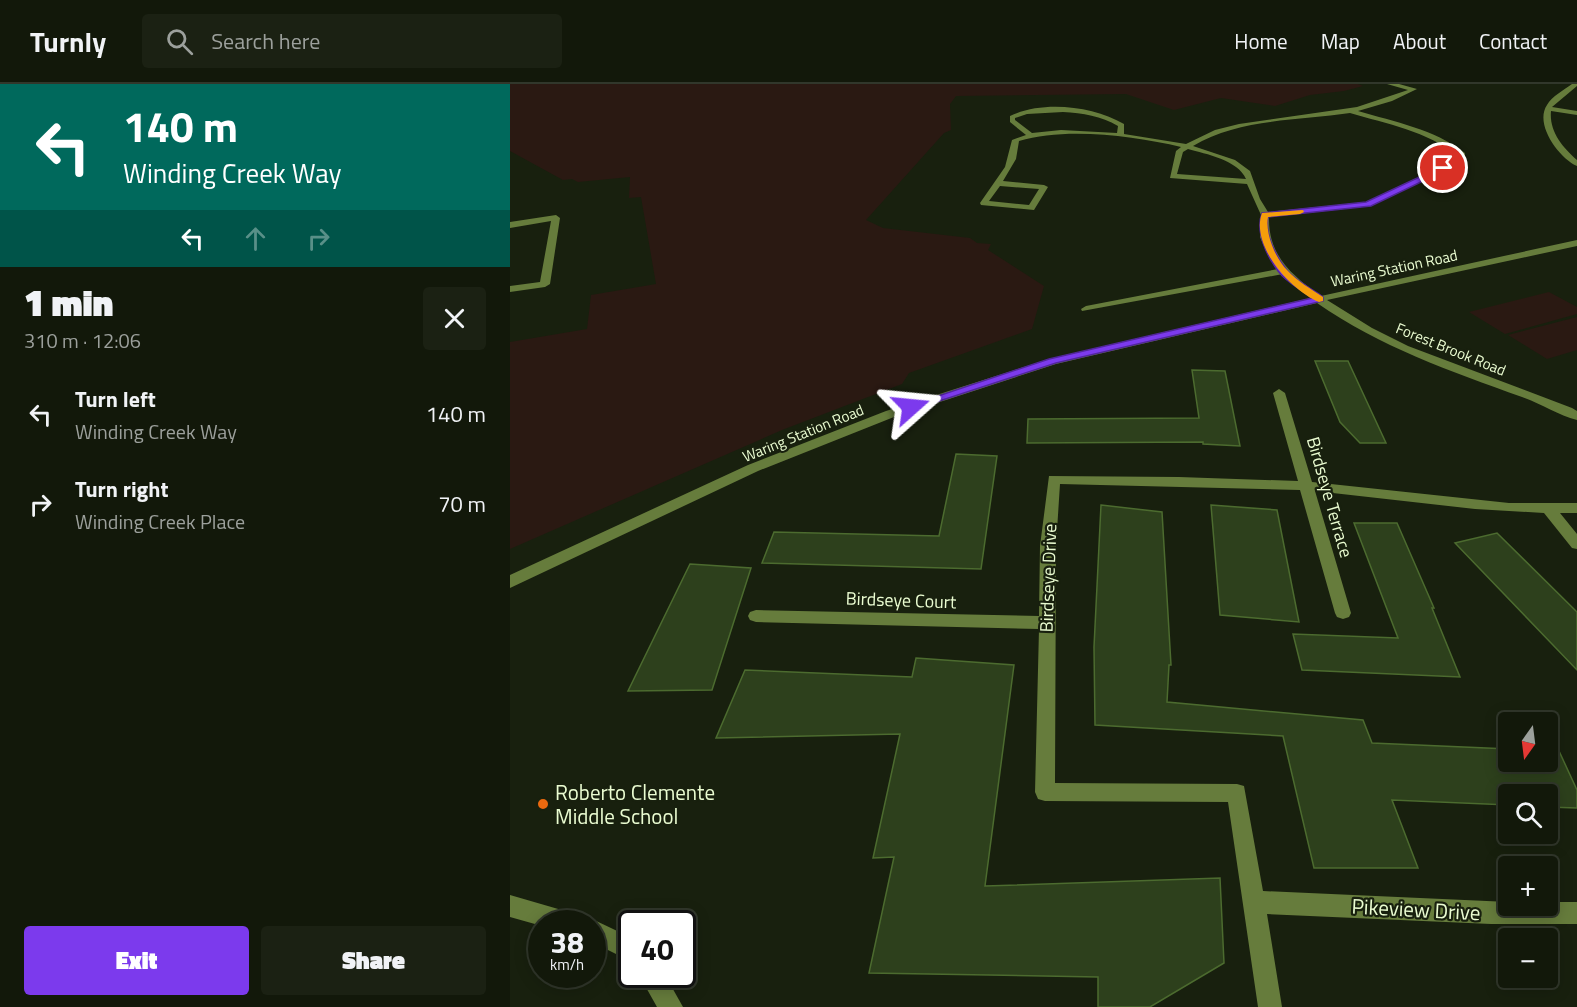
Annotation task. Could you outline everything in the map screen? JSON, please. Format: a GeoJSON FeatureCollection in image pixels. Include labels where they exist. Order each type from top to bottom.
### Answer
{"type":"FeatureCollection","features":[{"type":"Feature","properties":{"kind":"street"},"geometry":{"type":"LineString","coordinates":[[1249,182],[1173,176],[1180,151],[1213,131],[1226,127],[1351,111],[1414,89],[1390,84]]}},
{"type":"Feature","properties":{"kind":"street"},"geometry":{"type":"LineString","coordinates":[[1576,84],[1557,96],[1548,108],[1546,125],[1577,164]]}},
{"type":"Feature","properties":{"kind":"street"},"geometry":{"type":"LineString","coordinates":[[1548,108],[1577,113]]}},
{"type":"Feature","properties":{"kind":"street"},"geometry":{"type":"LineString","coordinates":[[1265,215],[1368,204],[1461,160],[1462,155],[1454,148],[1427,135],[1351,111]]}},
{"type":"Feature","properties":{"kind":"street"},"geometry":{"type":"LineString","coordinates":[[1029,134],[1012,121],[1012,117],[1022,112],[1092,113],[1122,125],[1120,136]]}},
{"type":"Feature","properties":{"kind":"street"},"geometry":{"type":"LineString","coordinates":[[997,183],[1044,187],[1032,208],[984,203],[997,183],[1011,167],[1016,140],[1029,134],[1120,136],[1188,145],[1237,163],[1247,174],[1265,215],[1263,227],[1267,241],[1282,271],[1086,309]]}},
{"type":"Feature","properties":{"kind":"street"},"geometry":{"type":"LineString","coordinates":[[510,225],[556,218],[545,284],[510,289]]}},
{"type":"Feature","properties":{"kind":"street","name":"Waring Station Road"},"geometry":{"type":"LineString","coordinates":[[510,582],[753,468],[890,414],[1053,361],[1320,299],[1577,243]]}},
{"type":"Feature","properties":{"kind":"street","name":"Forest Brook Road"},"geometry":{"type":"LineString","coordinates":[[1282,271],[1352,321],[1420,356],[1576,412]]}},
{"type":"Feature","properties":{"kind":"street","name":"Birdseye Terrace"},"geometry":{"type":"LineString","coordinates":[[1279,393],[1343,613]]}},
{"type":"Feature","properties":{"kind":"street","name":"Birdseye Drive"},"geometry":{"type":"LineString","coordinates":[[1270,1007],[1237,793],[1044,792],[1048,546],[1054,478],[1306,486],[1409,498],[1550,510],[1577,508]]}},
{"type":"Feature","properties":{"kind":"street"},"geometry":{"type":"LineString","coordinates":[[1550,510],[1577,544]]}},
{"type":"Feature","properties":{"kind":"street","name":"Birdseye Court"},"geometry":{"type":"LineString","coordinates":[[756,616],[1046,623]]}},
{"type":"Feature","properties":{"kind":"street","name":"Pikeview Drive"},"geometry":{"type":"LineString","coordinates":[[1255,902],[1491,913],[1577,913]]}},
{"type":"Feature","properties":{"kind":"street"},"geometry":{"type":"LineString","coordinates":[[510,906],[528,911]]}},
{"type":"Feature","properties":{"kind":"street"},"geometry":{"type":"LineString","coordinates":[[659,988],[671,1007]]}},
{"type":"Feature","properties":{"kind":"shaded area"},"geometry":{"type":"Polygon","coordinates":[[[510,84],[1358,84],[1363,86],[1310,95],[1275,106],[1221,98],[1174,110],[1126,94],[956,96],[950,104],[951,130],[944,133],[866,220],[883,228],[970,238],[977,243],[991,244],[988,250],[1044,286],[1032,329],[909,373],[902,384],[782,430],[510,549],[510,342],[587,329],[591,295],[656,284],[641,197],[629,198],[630,177],[578,182],[572,179],[563,180],[510,151],[510,84]]]}},
{"type":"Feature","properties":{"kind":"shaded area"},"geometry":{"type":"Polygon","coordinates":[[[1549,292],[1577,307],[1577,314],[1505,334],[1469,312],[1549,292]]]}},
{"type":"Feature","properties":{"kind":"shaded area"},"geometry":{"type":"Polygon","coordinates":[[[1577,317],[1577,350],[1547,359],[1508,335],[1577,317]]]}},
{"type":"Feature","properties":{"kind":"building"},"geometry":{"type":"Polygon","coordinates":[[[1315,361],[1348,361],[1386,443],[1360,443],[1340,422],[1315,361]]]}},
{"type":"Feature","properties":{"kind":"building"},"geometry":{"type":"Polygon","coordinates":[[[1192,370],[1225,371],[1240,446],[1203,444],[1203,442],[1027,443],[1028,419],[1199,418],[1192,370]]]}},
{"type":"Feature","properties":{"kind":"building"},"geometry":{"type":"Polygon","coordinates":[[[956,454],[997,456],[981,569],[762,563],[774,532],[939,536],[956,454]]]}},
{"type":"Feature","properties":{"kind":"building"},"geometry":{"type":"Polygon","coordinates":[[[1101,505],[1162,512],[1171,665],[1169,665],[1167,702],[1363,720],[1372,743],[1498,749],[1498,772],[1558,772],[1559,751],[1577,790],[1577,808],[1558,807],[1558,784],[1498,784],[1498,805],[1392,800],[1418,868],[1314,868],[1283,736],[1095,725],[1094,647],[1101,505]]]}},
{"type":"Feature","properties":{"kind":"building"},"geometry":{"type":"Polygon","coordinates":[[[1211,505],[1277,510],[1299,622],[1220,615],[1211,505]]]}},
{"type":"Feature","properties":{"kind":"building"},"geometry":{"type":"Polygon","coordinates":[[[1354,523],[1397,523],[1434,608],[1432,608],[1460,677],[1302,670],[1293,634],[1398,638],[1354,523]]]}},
{"type":"Feature","properties":{"kind":"building"},"geometry":{"type":"Polygon","coordinates":[[[1497,533],[1577,612],[1577,670],[1455,543],[1497,533]]]}},
{"type":"Feature","properties":{"kind":"building"},"geometry":{"type":"Polygon","coordinates":[[[690,564],[751,568],[712,690],[628,691],[690,564]]]}},
{"type":"Feature","properties":{"kind":"building"},"geometry":{"type":"Polygon","coordinates":[[[916,658],[1014,665],[985,886],[1220,878],[1224,963],[1150,1007],[1098,1007],[1098,977],[869,973],[894,857],[873,858],[900,734],[716,738],[745,670],[912,677],[916,658]]]}},
{"type":"Feature","properties":{"kind":"slow traffic"},"geometry":{"type":"LineString","coordinates":[[1300,212],[1265,215],[1263,227],[1273,256],[1282,271],[1319,299]]}},
{"type":"Feature","properties":{"kind":"place","name":"Roberto Clemente Middle School"},"geometry":{"type":"Point","coordinates":[543,804]}},
{"type":"Feature","properties":{"kind":"route"},"geometry":{"type":"LineString","coordinates":[[911,407],[1053,361],[1320,299],[1282,271],[1267,241],[1263,227],[1265,215],[1368,204],[1443,168]]}}]}
